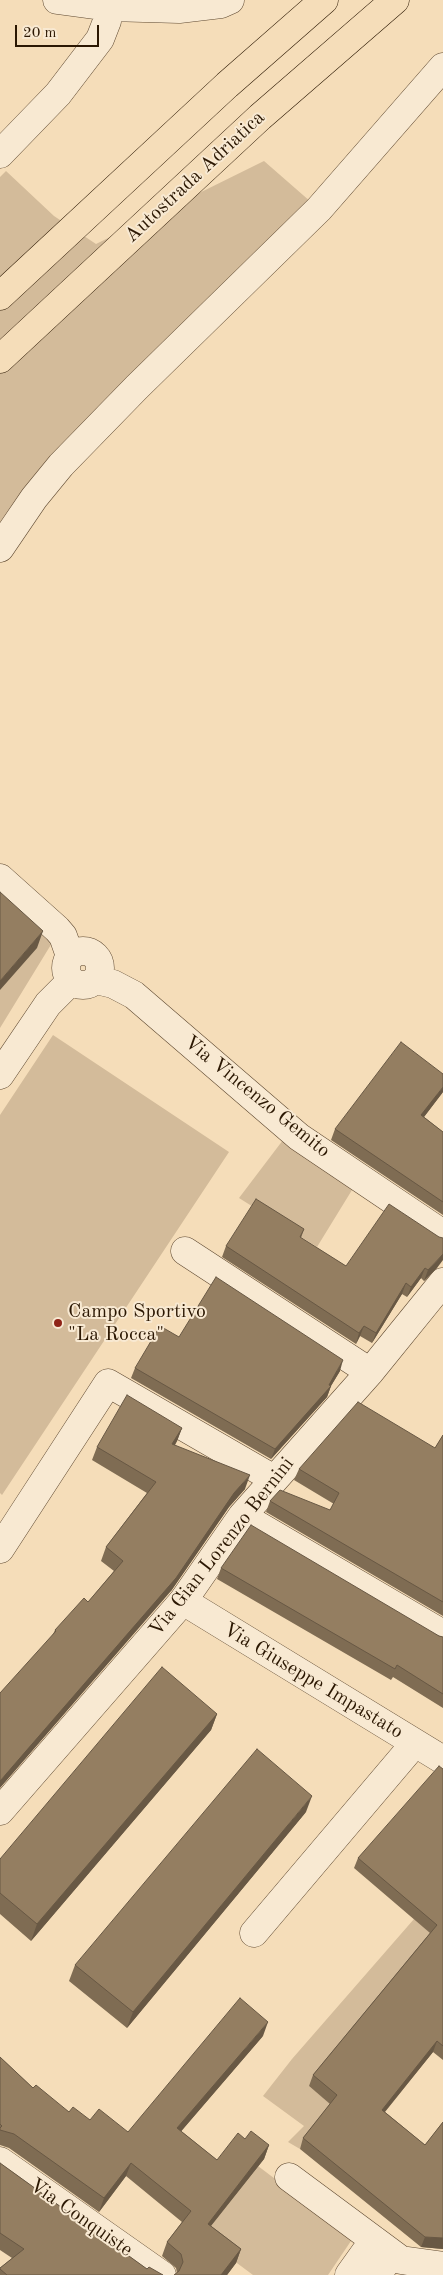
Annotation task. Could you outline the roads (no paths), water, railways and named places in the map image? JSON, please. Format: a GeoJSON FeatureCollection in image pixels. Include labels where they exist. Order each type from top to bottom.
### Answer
{"type":"FeatureCollection","features":[{"type":"Feature","properties":{"kind":"highway"},"geometry":{"type":"LineString","coordinates":[[0,296],[227,85],[324,0]]}},
{"type":"Feature","properties":{"kind":"highway","name":"Autostrada Adriatica"},"geometry":{"type":"LineString","coordinates":[[0,358],[260,117],[395,0]]}},
{"type":"Feature","properties":{"kind":"street"},"geometry":{"type":"LineString","coordinates":[[57,0],[109,7],[179,9],[221,4],[230,0]]}},
{"type":"Feature","properties":{"kind":"street"},"geometry":{"type":"LineString","coordinates":[[0,154],[58,94],[94,47],[107,21],[109,7]]}},
{"type":"Feature","properties":{"kind":"street"},"geometry":{"type":"LineString","coordinates":[[0,548],[34,498],[61,465],[137,387],[319,209],[443,67]]}},
{"type":"Feature","properties":{"kind":"street"},"geometry":{"type":"LineString","coordinates":[[0,878],[63,936],[79,972],[48,1004],[0,1076]]}},
{"type":"Feature","properties":{"kind":"street","name":"Via Vincenzo Gemito"},"geometry":{"type":"LineString","coordinates":[[79,972],[114,984],[134,994],[299,1137],[443,1234]]}},
{"type":"Feature","properties":{"kind":"street"},"geometry":{"type":"LineString","coordinates":[[185,1251],[370,1372]]}},
{"type":"Feature","properties":{"kind":"street","name":"Via Gian Lorenzo Bernini"},"geometry":{"type":"LineString","coordinates":[[0,1811],[183,1601],[242,1516],[370,1372],[443,1282]]}},
{"type":"Feature","properties":{"kind":"street"},"geometry":{"type":"LineString","coordinates":[[0,1549],[108,1383],[274,1479]]}},
{"type":"Feature","properties":{"kind":"street"},"geometry":{"type":"LineString","coordinates":[[242,1516],[443,1634]]}},
{"type":"Feature","properties":{"kind":"street","name":"Via Giuseppe Impastato"},"geometry":{"type":"LineString","coordinates":[[183,1601],[443,1760]]}},
{"type":"Feature","properties":{"kind":"street"},"geometry":{"type":"LineString","coordinates":[[254,1933],[415,1743]]}},
{"type":"Feature","properties":{"kind":"street","name":"Via Conquiste"},"geometry":{"type":"LineString","coordinates":[[0,2161],[156,2273]]}},
{"type":"Feature","properties":{"kind":"street"},"geometry":{"type":"LineString","coordinates":[[289,2177],[381,2256],[443,2266]]}},
{"type":"Feature","properties":{"kind":"street"},"geometry":{"type":"LineString","coordinates":[[349,2275],[381,2256]]}},
{"type":"Feature","properties":{"kind":"place","name":"Campo Sportivo \"La Rocca\""},"geometry":{"type":"Point","coordinates":[58,1323]}}]}
